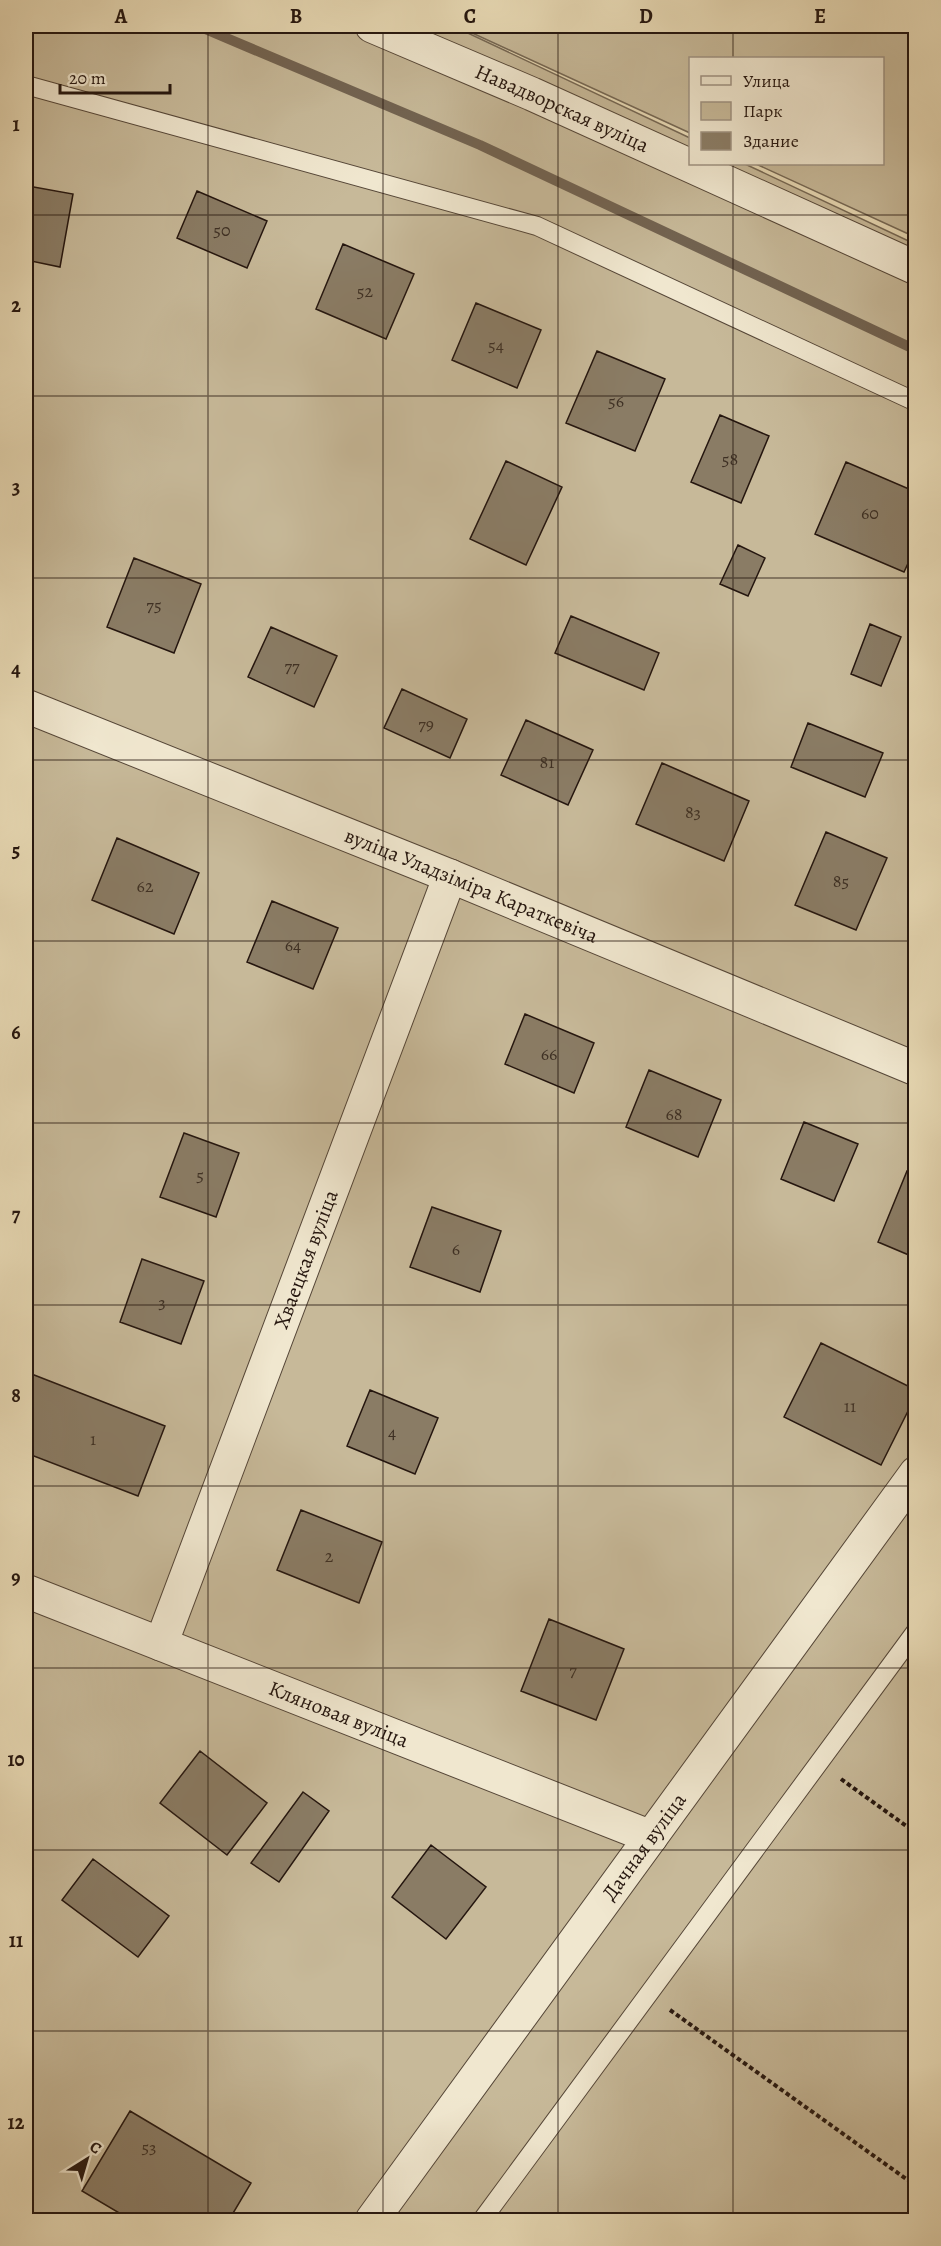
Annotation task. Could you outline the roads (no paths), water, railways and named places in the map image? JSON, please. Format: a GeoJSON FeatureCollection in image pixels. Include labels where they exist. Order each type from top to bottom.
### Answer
{"type":"FeatureCollection","features":[{"type":"Feature","properties":{"kind":"street","name":"Навадворская вуліца"},"geometry":{"type":"LineString","coordinates":[[372,26],[532,94],[915,268]]}},
{"type":"Feature","properties":{"kind":"street","name":"вуліца Уладзіміра Караткевіча"},"geometry":{"type":"LineString","coordinates":[[26,706],[450,876],[915,1069]]}},
{"type":"Feature","properties":{"kind":"street","name":"Хваецкая вуліца"},"geometry":{"type":"LineString","coordinates":[[161,1644],[450,876]]}},
{"type":"Feature","properties":{"kind":"street","name":"Дачная вуліца"},"geometry":{"type":"LineString","coordinates":[[372,2220],[915,1473]]}},
{"type":"Feature","properties":{"kind":"street","name":"Кляновая вуліца"},"geometry":{"type":"LineString","coordinates":[[26,1591],[651,1837]]}},
{"type":"Feature","properties":{"kind":"lane"},"geometry":{"type":"LineString","coordinates":[[26,85],[537,226],[915,402]]}},
{"type":"Feature","properties":{"kind":"lane"},"geometry":{"type":"LineString","coordinates":[[482,2220],[915,1631]]}},
{"type":"Feature","properties":{"kind":"waterway"},"geometry":{"type":"LineString","coordinates":[[198,26],[480,145],[916,350]]}}]}
